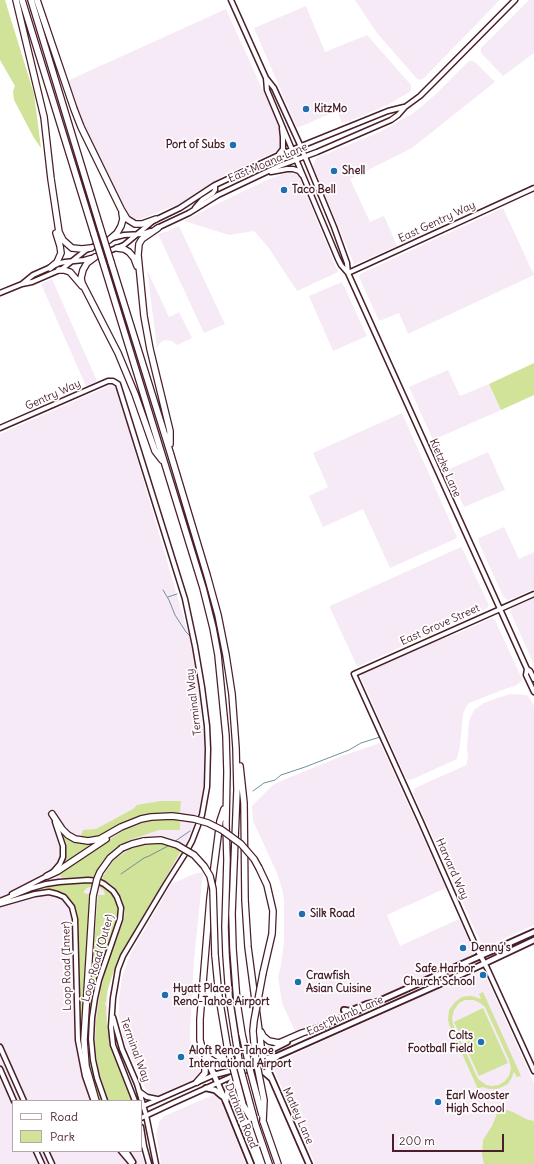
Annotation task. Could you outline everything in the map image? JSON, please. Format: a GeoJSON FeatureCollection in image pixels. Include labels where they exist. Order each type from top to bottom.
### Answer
{"type":"FeatureCollection","features":[{"type":"Feature","properties":{"kind":"highway"},"geometry":{"type":"LineString","coordinates":[[16,0],[44,112],[60,236],[66,244],[75,248],[91,248]]}},
{"type":"Feature","properties":{"kind":"highway"},"geometry":{"type":"LineString","coordinates":[[22,0],[203,588],[217,648],[226,736],[227,860],[225,941],[228,982],[240,1067],[256,1126],[269,1164]]}},
{"type":"Feature","properties":{"kind":"highway"},"geometry":{"type":"LineString","coordinates":[[31,0],[170,452],[218,615],[235,717],[237,790],[232,893],[232,936],[235,988],[242,1034],[251,1076],[263,1121],[278,1164]]}},
{"type":"Feature","properties":{"kind":"highway"},"geometry":{"type":"LineString","coordinates":[[37,0],[74,109],[121,209],[127,219],[135,224],[142,224],[156,220]]}},
{"type":"Feature","properties":{"kind":"highway"},"geometry":{"type":"LineString","coordinates":[[109,240],[122,226],[123,219],[121,209]]}},
{"type":"Feature","properties":{"kind":"highway"},"geometry":{"type":"LineString","coordinates":[[50,268],[57,262],[61,254],[55,231],[56,213]]}},
{"type":"Feature","properties":{"kind":"highway"},"geometry":{"type":"LineString","coordinates":[[158,228],[145,236],[139,244],[138,255],[144,316],[150,349],[170,431],[170,452]]}},
{"type":"Feature","properties":{"kind":"highway"},"geometry":{"type":"LineString","coordinates":[[118,248],[124,249],[132,254],[140,280]]}},
{"type":"Feature","properties":{"kind":"highway"},"geometry":{"type":"LineString","coordinates":[[95,257],[87,263],[82,274],[82,283],[116,347],[155,451],[165,463]]}},
{"type":"Feature","properties":{"kind":"highway"},"geometry":{"type":"LineString","coordinates":[[60,270],[70,272],[86,291]]}},
{"type":"Feature","properties":{"kind":"highway"},"geometry":{"type":"LineString","coordinates":[[236,748],[242,778],[244,803],[245,900],[248,947],[263,1058]]}},
{"type":"Feature","properties":{"kind":"highway"},"geometry":{"type":"LineString","coordinates":[[214,1075],[200,1040],[199,1033],[208,919],[220,821],[226,805]]}},
{"type":"Feature","properties":{"kind":"highway"},"geometry":{"type":"LineString","coordinates":[[52,814],[59,826],[65,832],[72,837],[83,841],[100,839],[117,829],[141,819],[151,817],[172,816],[194,819],[208,823],[222,830],[241,844],[254,859],[267,885],[273,911],[272,934],[263,973],[253,1031],[255,1055],[264,1100],[263,1121]]}},
{"type":"Feature","properties":{"kind":"highway"},"geometry":{"type":"LineString","coordinates":[[46,876],[62,868],[130,824]]}},
{"type":"Feature","properties":{"kind":"highway"},"geometry":{"type":"LineString","coordinates":[[95,1100],[86,1066],[84,1040],[93,896],[97,879],[110,858],[122,848],[144,841],[161,840],[177,845],[194,855],[204,866],[210,876],[213,889],[215,955],[219,997],[227,1044],[243,1105],[256,1126]]}},
{"type":"Feature","properties":{"kind":"highway"},"geometry":{"type":"LineString","coordinates":[[258,1024],[263,1036],[269,1041],[275,1043],[282,1042],[302,1033],[324,1026]]}},
{"type":"Feature","properties":{"kind":"highway"},"geometry":{"type":"LineString","coordinates":[[205,1053],[211,1060],[218,1064],[241,1066],[251,1065],[263,1058],[276,1057]]}},
{"type":"Feature","properties":{"kind":"highway"},"geometry":{"type":"LineString","coordinates":[[197,1082],[205,1072],[205,1053]]}},
{"type":"Feature","properties":{"kind":"main road","name":"Kietzke Lane"},"geometry":{"type":"LineString","coordinates":[[231,0],[266,78],[274,88],[301,147],[337,234],[347,263],[348,273]]}},
{"type":"Feature","properties":{"kind":"main road","name":"East Moana Lane"},"geometry":{"type":"LineString","coordinates":[[0,294],[60,270],[82,252],[109,240],[121,236],[146,233],[158,228],[263,174],[396,118],[405,107],[420,96],[515,0]]}},
{"type":"Feature","properties":{"kind":"main road","name":"Kietzke Lane"},"geometry":{"type":"LineString","coordinates":[[266,78],[267,90],[341,265],[348,273],[527,669],[530,671],[534,679]]}},
{"type":"Feature","properties":{"kind":"main road","name":"East Moana Lane"},"geometry":{"type":"LineString","coordinates":[[22,284],[29,278],[65,262],[95,257],[128,243],[149,224],[180,208],[215,186],[278,156],[388,111],[405,107]]}},
{"type":"Feature","properties":{"kind":"main road"},"geometry":{"type":"LineString","coordinates":[[278,156],[283,149],[284,137],[281,122]]}},
{"type":"Feature","properties":{"kind":"main road"},"geometry":{"type":"LineString","coordinates":[[263,174],[290,169],[296,170],[304,176]]}},
{"type":"Feature","properties":{"kind":"main road"},"geometry":{"type":"LineString","coordinates":[[194,210],[202,200],[213,193],[215,186]]}},
{"type":"Feature","properties":{"kind":"main road","name":"East Gentry Way"},"geometry":{"type":"LineString","coordinates":[[348,273],[534,188]]}},
{"type":"Feature","properties":{"kind":"main road","name":"Gentry Way"},"geometry":{"type":"LineString","coordinates":[[0,428],[67,398],[108,381],[113,381]]}},
{"type":"Feature","properties":{"kind":"main road","name":"Terminal Way"},"geometry":{"type":"LineString","coordinates":[[113,381],[120,387],[185,599],[195,646],[207,726],[208,765],[204,806],[199,825],[185,854],[123,956],[114,986],[111,1027],[113,1045],[136,1100]]}},
{"type":"Feature","properties":{"kind":"main road","name":"East Grove Street"},"geometry":{"type":"LineString","coordinates":[[354,674],[534,594]]}},
{"type":"Feature","properties":{"kind":"main road","name":"Kietzke Lane"},"geometry":{"type":"LineString","coordinates":[[527,669],[526,675],[534,692]]}},
{"type":"Feature","properties":{"kind":"main road","name":"Harvard Way"},"geometry":{"type":"LineString","coordinates":[[354,674],[534,1072]]}},
{"type":"Feature","properties":{"kind":"main road"},"geometry":{"type":"LineString","coordinates":[[0,902],[46,876],[58,867],[64,852],[63,842],[52,814]]}},
{"type":"Feature","properties":{"kind":"main road","name":"Loop Road (Outer)"},"geometry":{"type":"LineString","coordinates":[[0,902],[32,888],[46,884],[88,880],[98,881],[104,884],[117,896],[120,908],[120,919],[99,980],[93,1008],[92,1024],[93,1060],[105,1100]]}},
{"type":"Feature","properties":{"kind":"main road","name":"Loop Road (Inner)"},"geometry":{"type":"LineString","coordinates":[[0,902],[49,892],[64,897],[72,907],[75,919],[78,1040],[85,1076],[95,1100]]}},
{"type":"Feature","properties":{"kind":"main road","name":"East Plumb Lane"},"geometry":{"type":"LineString","coordinates":[[263,1058],[271,1050],[534,932]]}},
{"type":"Feature","properties":{"kind":"main road","name":"East Plumb Lane"},"geometry":{"type":"LineString","coordinates":[[276,1057],[484,964],[534,940]]}},
{"type":"Feature","properties":{"kind":"main road"},"geometry":{"type":"LineString","coordinates":[[344,1010],[350,1011],[367,1004],[378,1002]]}},
{"type":"Feature","properties":{"kind":"main road","name":"Terminal Way"},"geometry":{"type":"LineString","coordinates":[[112,1013],[122,1049],[139,1090],[141,1100]]}},
{"type":"Feature","properties":{"kind":"main road"},"geometry":{"type":"LineString","coordinates":[[284,1053],[346,1023],[346,1017]]}},
{"type":"Feature","properties":{"kind":"main road"},"geometry":{"type":"LineString","coordinates":[[0,1047],[24,1100]]}},
{"type":"Feature","properties":{"kind":"main road"},"geometry":{"type":"LineString","coordinates":[[142,1107],[214,1075],[263,1058]]}},
{"type":"Feature","properties":{"kind":"main road","name":"Matley Lane"},"geometry":{"type":"LineString","coordinates":[[263,1058],[309,1164]]}},
{"type":"Feature","properties":{"kind":"main road"},"geometry":{"type":"LineString","coordinates":[[142,1117],[238,1074],[251,1065],[264,1072],[271,1078]]}},
{"type":"Feature","properties":{"kind":"main road"},"geometry":{"type":"LineString","coordinates":[[225,1100],[228,1088],[238,1074],[241,1066]]}},
{"type":"Feature","properties":{"kind":"main road"},"geometry":{"type":"LineString","coordinates":[[0,1069],[14,1100]]}},
{"type":"Feature","properties":{"kind":"main road","name":"Durham Road"},"geometry":{"type":"LineString","coordinates":[[214,1075],[251,1164]]}},
{"type":"Feature","properties":{"kind":"main road"},"geometry":{"type":"LineString","coordinates":[[206,1088],[215,1090],[225,1100]]}},
{"type":"Feature","properties":{"kind":"main road"},"geometry":{"type":"LineString","coordinates":[[139,1090],[147,1098],[160,1099]]}},
{"type":"Feature","properties":{"kind":"main road","name":"Terminal Way"},"geometry":{"type":"LineString","coordinates":[[142,1107],[146,1115],[156,1164]]}},
{"type":"Feature","properties":{"kind":"main road"},"geometry":{"type":"LineString","coordinates":[[142,1132],[149,1164]]}},
{"type":"Feature","properties":{"kind":"main road"},"geometry":{"type":"LineString","coordinates":[[142,1143],[146,1153]]}},
{"type":"Feature","properties":{"kind":"main road"},"geometry":{"type":"LineString","coordinates":[[36,1152],[42,1164]]}},
{"type":"Feature","properties":{"kind":"main road"},"geometry":{"type":"LineString","coordinates":[[46,1152],[52,1164]]}},
{"type":"Feature","properties":{"kind":"main road"},"geometry":{"type":"LineString","coordinates":[[122,1152],[134,1164]]}},
{"type":"Feature","properties":{"kind":"main road"},"geometry":{"type":"LineString","coordinates":[[127,1152],[134,1164]]}},
{"type":"Feature","properties":{"kind":"shaded area"},"geometry":{"type":"Polygon","coordinates":[[[355,0],[500,0],[423,79],[418,80],[377,33],[355,0]]]}},
{"type":"Feature","properties":{"kind":"shaded area"},"geometry":{"type":"Polygon","coordinates":[[[529,0],[534,0],[534,53],[503,76],[481,53],[481,48],[529,0]]]}},
{"type":"Feature","properties":{"kind":"shaded area"},"geometry":{"type":"Polygon","coordinates":[[[306,6],[325,52],[367,35],[411,85],[411,91],[388,105],[349,121],[342,123],[337,111],[297,128],[254,28],[306,6]]]}},
{"type":"Feature","properties":{"kind":"shaded area"},"geometry":{"type":"Polygon","coordinates":[[[226,9],[278,124],[281,136],[279,148],[276,151],[221,177],[179,204],[138,220],[132,219],[126,214],[80,120],[67,81],[226,9]]]}},
{"type":"Feature","properties":{"kind":"shaded area"},"geometry":{"type":"Polygon","coordinates":[[[469,61],[476,63],[495,82],[412,148],[350,179],[370,222],[383,216],[397,246],[354,264],[313,166],[316,158],[380,132],[412,114],[435,95],[469,61]]]}},
{"type":"Feature","properties":{"kind":"shaded area"},"geometry":{"type":"Polygon","coordinates":[[[288,172],[296,174],[299,177],[338,272],[297,291],[268,247],[254,231],[229,235],[184,221],[267,180],[288,172]]]}},
{"type":"Feature","properties":{"kind":"shaded area"},"geometry":{"type":"Polygon","coordinates":[[[503,208],[534,275],[408,334],[399,313],[379,321],[359,277],[360,274],[503,208]]]}},
{"type":"Feature","properties":{"kind":"shaded area"},"geometry":{"type":"Polygon","coordinates":[[[179,226],[225,324],[204,333],[158,234],[179,226]]]}},
{"type":"Feature","properties":{"kind":"shaded area"},"geometry":{"type":"Polygon","coordinates":[[[147,270],[169,317],[179,312],[192,338],[177,345],[172,341],[165,340],[157,347],[147,270]]]}},
{"type":"Feature","properties":{"kind":"shaded area"},"geometry":{"type":"Polygon","coordinates":[[[52,279],[97,381],[86,386],[41,284],[52,279]]]}},
{"type":"Feature","properties":{"kind":"shaded area"},"geometry":{"type":"Polygon","coordinates":[[[342,282],[367,336],[333,351],[309,296],[342,282]]]}},
{"type":"Feature","properties":{"kind":"shaded area"},"geometry":{"type":"Polygon","coordinates":[[[448,370],[460,396],[489,384],[501,410],[433,440],[409,387],[448,370]]]}},
{"type":"Feature","properties":{"kind":"shaded area"},"geometry":{"type":"Polygon","coordinates":[[[111,385],[115,387],[193,650],[204,734],[205,764],[203,790],[199,812],[182,854],[137,925],[118,961],[108,990],[107,1021],[110,1042],[114,1057],[132,1100],[12,1100],[12,1152],[140,1152],[145,1164],[0,1164],[0,434],[111,385]]]}},
{"type":"Feature","properties":{"kind":"shaded area"},"geometry":{"type":"Polygon","coordinates":[[[402,413],[457,537],[390,568],[363,509],[323,527],[309,496],[328,487],[313,453],[402,413]]]}},
{"type":"Feature","properties":{"kind":"shaded area"},"geometry":{"type":"Polygon","coordinates":[[[488,452],[505,490],[464,507],[447,470],[488,452]]]}},
{"type":"Feature","properties":{"kind":"shaded area"},"geometry":{"type":"Polygon","coordinates":[[[504,527],[519,559],[534,552],[534,589],[509,600],[503,596],[478,541],[479,538],[504,527]]]}},
{"type":"Feature","properties":{"kind":"shaded area"},"geometry":{"type":"Polygon","coordinates":[[[461,547],[489,605],[487,608],[357,666],[330,606],[461,547]]]}},
{"type":"Feature","properties":{"kind":"shaded area"},"geometry":{"type":"Polygon","coordinates":[[[534,598],[534,665],[510,611],[512,608],[534,598]]]}},
{"type":"Feature","properties":{"kind":"shaded area"},"geometry":{"type":"Polygon","coordinates":[[[492,618],[495,620],[522,681],[515,686],[469,703],[463,714],[460,746],[457,759],[409,780],[406,778],[361,676],[434,642],[459,633],[492,618]]]}},
{"type":"Feature","properties":{"kind":"shaded area"},"geometry":{"type":"Polygon","coordinates":[[[511,694],[526,695],[529,697],[534,706],[534,925],[488,946],[484,945],[480,941],[413,793],[415,788],[466,765],[468,758],[467,749],[469,721],[474,710],[484,703],[511,694]]]}},
{"type":"Feature","properties":{"kind":"shaded area"},"geometry":{"type":"Polygon","coordinates":[[[380,743],[446,888],[387,915],[400,946],[459,919],[474,954],[296,1033],[282,1003],[278,977],[284,942],[284,900],[282,889],[277,873],[253,821],[252,806],[273,785],[281,781],[342,756],[380,743]]]}},
{"type":"Feature","properties":{"kind":"shaded area"},"geometry":{"type":"Polygon","coordinates":[[[203,872],[194,960],[190,1031],[190,1039],[195,1053],[201,1061],[202,1072],[199,1077],[159,1095],[153,1095],[147,1092],[123,1037],[119,1016],[119,999],[122,977],[131,953],[171,884],[194,874],[203,872]]]}},
{"type":"Feature","properties":{"kind":"shaded area"},"geometry":{"type":"Polygon","coordinates":[[[479,971],[480,973],[484,972],[534,1083],[534,1164],[315,1164],[275,1072],[274,1068],[276,1064],[299,1052],[479,971]]]}},
{"type":"Feature","properties":{"kind":"shaded area"},"geometry":{"type":"Polygon","coordinates":[[[213,1095],[219,1097],[246,1164],[161,1164],[156,1134],[159,1122],[164,1116],[213,1095]]]}},
{"type":"Feature","properties":{"kind":"green space"},"geometry":{"type":"Polygon","coordinates":[[[0,0],[5,0],[34,94],[41,148],[14,100],[13,91],[15,86],[0,60],[0,0]]]}},
{"type":"Feature","properties":{"kind":"green space"},"geometry":{"type":"Polygon","coordinates":[[[534,363],[534,395],[501,410],[489,384],[534,363]]]}},
{"type":"Feature","properties":{"kind":"green space"},"geometry":{"type":"Polygon","coordinates":[[[161,801],[181,801],[180,813],[146,814],[123,823],[105,835],[90,839],[80,838],[83,830],[96,829],[133,809],[137,805],[161,801]]]}},
{"type":"Feature","properties":{"kind":"green space"},"geometry":{"type":"Polygon","coordinates":[[[180,819],[180,830],[159,830],[129,840],[114,852],[96,878],[63,878],[60,876],[61,873],[124,830],[151,820],[180,819]]]}},
{"type":"Feature","properties":{"kind":"green space"},"geometry":{"type":"Polygon","coordinates":[[[61,831],[65,835],[97,842],[61,867],[65,858],[66,843],[61,831]]]}},
{"type":"Feature","properties":{"kind":"green space"},"geometry":{"type":"Polygon","coordinates":[[[154,843],[165,844],[182,849],[118,960],[107,992],[105,1005],[107,1029],[112,1050],[132,1100],[108,1100],[99,1071],[96,1053],[96,1021],[101,986],[124,919],[125,912],[122,899],[118,892],[113,886],[102,878],[114,860],[128,850],[141,845],[154,843]]]}},
{"type":"Feature","properties":{"kind":"green space"},"geometry":{"type":"Polygon","coordinates":[[[75,883],[94,883],[93,886],[84,891],[84,893],[92,895],[83,1060],[79,1029],[77,919],[75,908],[66,896],[56,892],[51,891],[26,895],[38,889],[75,883]]]}},
{"type":"Feature","properties":{"kind":"green space"},"geometry":{"type":"Polygon","coordinates":[[[99,885],[107,888],[113,894],[116,900],[118,912],[118,918],[103,959],[95,987],[89,1033],[96,1080],[103,1100],[98,1100],[90,1073],[87,1047],[98,895],[105,895],[104,891],[99,887],[99,885]]]}},
{"type":"Feature","properties":{"kind":"green space"},"geometry":{"type":"Polygon","coordinates":[[[483,992],[521,1076],[517,1077],[514,1072],[508,1084],[497,1089],[482,1087],[478,1089],[448,1020],[449,1010],[455,1002],[462,997],[468,996],[481,999],[479,994],[483,992]],[[465,1000],[459,1003],[454,1010],[452,1018],[453,1024],[478,1079],[486,1085],[499,1085],[509,1076],[511,1068],[509,1060],[485,1007],[474,1000],[465,1000]]]}},
{"type":"Feature","properties":{"kind":"green space","name":"Colts Football Field"},"geometry":{"type":"Polygon","coordinates":[[[483,1008],[508,1063],[479,1076],[454,1022],[483,1008]]]}},
{"type":"Feature","properties":{"kind":"green space"},"geometry":{"type":"Polygon","coordinates":[[[503,1109],[534,1121],[534,1164],[484,1164],[482,1155],[483,1140],[492,1126],[498,1111],[503,1109]]]}},
{"type":"Feature","properties":{"kind":"waterway"},"geometry":{"type":"LineString","coordinates":[[163,590],[175,615],[186,632],[192,638]]}},
{"type":"Feature","properties":{"kind":"waterway"},"geometry":{"type":"LineString","coordinates":[[168,597],[177,594]]}},
{"type":"Feature","properties":{"kind":"waterway"},"geometry":{"type":"LineString","coordinates":[[253,791],[264,783],[275,780],[281,775],[349,750],[361,743],[380,737]]}},
{"type":"Feature","properties":{"kind":"waterway"},"geometry":{"type":"LineString","coordinates":[[174,842],[190,831]]}},
{"type":"Feature","properties":{"kind":"waterway"},"geometry":{"type":"LineString","coordinates":[[121,874],[144,858],[170,845]]}},
{"type":"Feature","properties":{"kind":"place","name":"KitzMo"},"geometry":{"type":"Point","coordinates":[306,109]}},
{"type":"Feature","properties":{"kind":"place","name":"Port of Subs"},"geometry":{"type":"Point","coordinates":[233,145]}},
{"type":"Feature","properties":{"kind":"place","name":"Shell"},"geometry":{"type":"Point","coordinates":[334,171]}},
{"type":"Feature","properties":{"kind":"place","name":"Taco Bell"},"geometry":{"type":"Point","coordinates":[284,190]}},
{"type":"Feature","properties":{"kind":"place","name":"Silk Road"},"geometry":{"type":"Point","coordinates":[302,914]}},
{"type":"Feature","properties":{"kind":"place","name":"Denny's"},"geometry":{"type":"Point","coordinates":[463,948]}},
{"type":"Feature","properties":{"kind":"place","name":"Safe Harbor Church School"},"geometry":{"type":"Point","coordinates":[483,975]}},
{"type":"Feature","properties":{"kind":"place","name":"Crawfish Asian Cuisine"},"geometry":{"type":"Point","coordinates":[298,982]}},
{"type":"Feature","properties":{"kind":"place","name":"Hyatt Place Reno-Tahoe Airport"},"geometry":{"type":"Point","coordinates":[165,995]}},
{"type":"Feature","properties":{"kind":"place","name":"Colts Football Field"},"geometry":{"type":"Point","coordinates":[481,1042]}},
{"type":"Feature","properties":{"kind":"place","name":"Aloft Reno-Tahoe International Airport"},"geometry":{"type":"Point","coordinates":[181,1057]}},
{"type":"Feature","properties":{"kind":"place","name":"Earl Wooster High School"},"geometry":{"type":"Point","coordinates":[438,1102]}}]}
